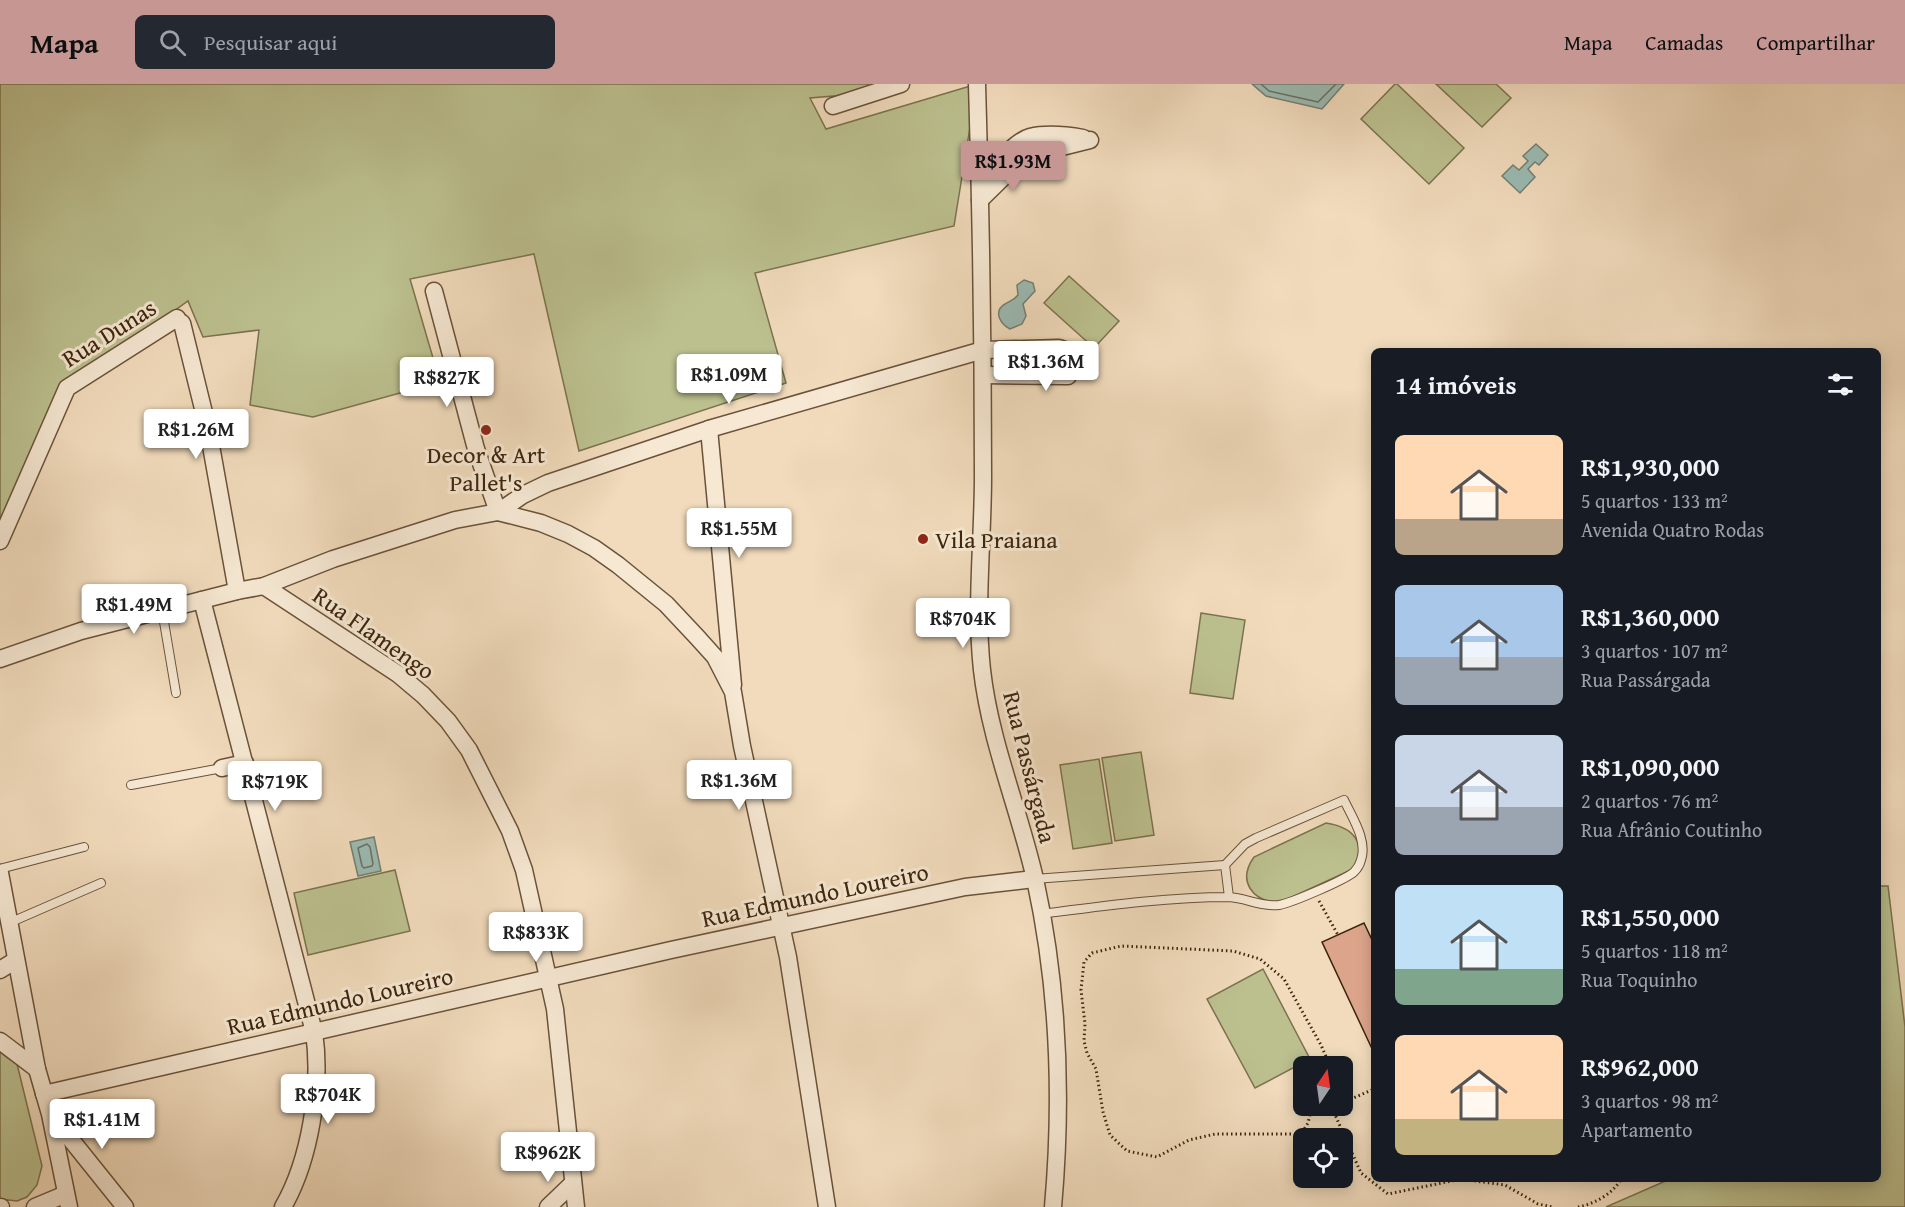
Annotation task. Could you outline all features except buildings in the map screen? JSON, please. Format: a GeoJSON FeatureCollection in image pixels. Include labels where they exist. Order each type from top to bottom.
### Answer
{"type":"FeatureCollection","features":[{"type":"Feature","properties":{"kind":"street"},"geometry":{"type":"LineString","coordinates":[[833,106],[901,84]]}},
{"type":"Feature","properties":{"kind":"street","name":"Rua Passárgada"},"geometry":{"type":"LineString","coordinates":[[977,84],[983,350],[980,623],[982,674],[991,721],[1035,879],[1057,1023],[1058,1147],[1053,1207]]}},
{"type":"Feature","properties":{"kind":"street"},"geometry":{"type":"LineString","coordinates":[[980,181],[1012,149],[1030,137],[1066,135],[1089,140],[1066,146],[1031,150],[980,200]]}},
{"type":"Feature","properties":{"kind":"street"},"geometry":{"type":"LineString","coordinates":[[434,291],[476,449],[498,512]]}},
{"type":"Feature","properties":{"kind":"street","name":"Rua Dunas"},"geometry":{"type":"LineString","coordinates":[[0,541],[67,388],[179,321],[208,429],[237,591]]}},
{"type":"Feature","properties":{"kind":"street"},"geometry":{"type":"LineString","coordinates":[[0,658],[81,631],[264,586],[333,559],[455,520],[498,512],[523,495],[548,483],[709,429],[983,350],[1059,348],[1076,354]]}},
{"type":"Feature","properties":{"kind":"street"},"geometry":{"type":"LineString","coordinates":[[983,375],[1068,376]]}},
{"type":"Feature","properties":{"kind":"street"},"geometry":{"type":"LineString","coordinates":[[709,429],[734,692],[742,746],[782,927],[827,1207]]}},
{"type":"Feature","properties":{"kind":"street"},"geometry":{"type":"LineString","coordinates":[[498,512],[541,523],[568,534],[618,564],[666,604],[697,637],[715,657],[734,692]]}},
{"type":"Feature","properties":{"kind":"street","name":"Rua Flamengo"},"geometry":{"type":"LineString","coordinates":[[264,586],[398,674],[423,694],[448,721],[469,750],[510,831],[524,870],[555,1009],[576,1207]]}},
{"type":"Feature","properties":{"kind":"street"},"geometry":{"type":"LineString","coordinates":[[202,600],[315,1032],[317,1069],[311,1122],[298,1177],[283,1207]]}},
{"type":"Feature","properties":{"kind":"street"},"geometry":{"type":"LineString","coordinates":[[222,768],[245,763]]}},
{"type":"Feature","properties":{"kind":"street"},"geometry":{"type":"LineString","coordinates":[[0,871],[37,1069],[50,1114],[68,1201],[35,1207]]}},
{"type":"Feature","properties":{"kind":"street","name":"Rua Edmundo Loureiro"},"geometry":{"type":"LineString","coordinates":[[45,1094],[549,977],[965,887],[1035,879]]}},
{"type":"Feature","properties":{"kind":"street"},"geometry":{"type":"LineString","coordinates":[[0,970],[16,960]]}},
{"type":"Feature","properties":{"kind":"street"},"geometry":{"type":"LineString","coordinates":[[0,1041],[37,1069]]}},
{"type":"Feature","properties":{"kind":"street"},"geometry":{"type":"LineString","coordinates":[[50,1114],[125,1207]]}},
{"type":"Feature","properties":{"kind":"street"},"geometry":{"type":"LineString","coordinates":[[548,1207],[573,1184]]}},
{"type":"Feature","properties":{"kind":"lane"},"geometry":{"type":"LineString","coordinates":[[162,610],[176,693]]}},
{"type":"Feature","properties":{"kind":"lane"},"geometry":{"type":"LineString","coordinates":[[131,785],[222,768]]}},
{"type":"Feature","properties":{"kind":"lane"},"geometry":{"type":"LineString","coordinates":[[1035,879],[1225,865],[1245,844],[1344,800],[1362,841],[1361,862],[1354,872],[1314,891],[1276,905],[1229,897],[1097,907],[1041,914]]}},
{"type":"Feature","properties":{"kind":"lane"},"geometry":{"type":"LineString","coordinates":[[0,871],[84,847]]}},
{"type":"Feature","properties":{"kind":"lane"},"geometry":{"type":"LineString","coordinates":[[1225,865],[1229,897]]}},
{"type":"Feature","properties":{"kind":"lane"},"geometry":{"type":"LineString","coordinates":[[9,923],[101,883]]}},
{"type":"Feature","properties":{"kind":"path"},"geometry":{"type":"LineString","coordinates":[[1314,891],[1338,935]]}},
{"type":"Feature","properties":{"kind":"path"},"geometry":{"type":"LineString","coordinates":[[1310,1116],[1301,1134],[1215,1134],[1189,1140],[1157,1157],[1127,1151],[1110,1135],[1102,1112],[1096,1070],[1087,1053],[1084,1041],[1085,1024],[1081,990],[1084,962],[1092,953],[1121,946],[1233,951],[1260,960],[1284,979],[1326,1056]]}},
{"type":"Feature","properties":{"kind":"path"},"geometry":{"type":"LineString","coordinates":[[1353,1098],[1371,1090]]}},
{"type":"Feature","properties":{"kind":"path"},"geometry":{"type":"LineString","coordinates":[[1335,1116],[1361,1173],[1371,1181]]}},
{"type":"Feature","properties":{"kind":"path"},"geometry":{"type":"LineString","coordinates":[[1373,1182],[1388,1194],[1446,1182]]}},
{"type":"Feature","properties":{"kind":"path"},"geometry":{"type":"LineString","coordinates":[[1483,1182],[1505,1185],[1538,1204],[1553,1207]]}},
{"type":"Feature","properties":{"kind":"path"},"geometry":{"type":"LineString","coordinates":[[1578,1207],[1591,1204],[1619,1182]]}},
{"type":"Feature","properties":{"kind":"green space"},"geometry":{"type":"Polygon","coordinates":[[[0,84],[868,84],[871,93],[810,98],[826,129],[977,84],[954,226],[755,273],[786,383],[579,451],[534,254],[410,279],[440,382],[313,417],[250,405],[259,330],[203,337],[188,301],[67,388],[0,541],[0,84]]]}},
{"type":"Feature","properties":{"kind":"green space"},"geometry":{"type":"Polygon","coordinates":[[[1395,84],[1464,148],[1429,184],[1361,119],[1395,84]]]}},
{"type":"Feature","properties":{"kind":"green space"},"geometry":{"type":"Polygon","coordinates":[[[1436,84],[1496,84],[1511,98],[1482,127],[1436,84]]]}},
{"type":"Feature","properties":{"kind":"green space"},"geometry":{"type":"Polygon","coordinates":[[[1069,276],[1119,321],[1094,348],[1044,303],[1069,276]]]}},
{"type":"Feature","properties":{"kind":"green space"},"geometry":{"type":"Polygon","coordinates":[[[1201,613],[1245,620],[1233,699],[1190,693],[1201,613]]]}},
{"type":"Feature","properties":{"kind":"green space"},"geometry":{"type":"Polygon","coordinates":[[[1141,752],[1154,835],[1115,841],[1102,758],[1141,752]]]}},
{"type":"Feature","properties":{"kind":"green space"},"geometry":{"type":"Polygon","coordinates":[[[1099,759],[1112,843],[1073,849],[1060,765],[1099,759]]]}},
{"type":"Feature","properties":{"kind":"green space"},"geometry":{"type":"Polygon","coordinates":[[[1326,823],[1344,828],[1355,838],[1359,851],[1353,869],[1279,903],[1255,894],[1247,882],[1249,866],[1254,857],[1326,823]]]}},
{"type":"Feature","properties":{"kind":"green space"},"geometry":{"type":"Polygon","coordinates":[[[395,870],[410,931],[308,955],[294,893],[395,870]]]}},
{"type":"Feature","properties":{"kind":"green space"},"geometry":{"type":"Polygon","coordinates":[[[1881,886],[1888,886],[1905,1027],[1905,1207],[1606,1207],[1663,1182],[1881,1182],[1881,886]]]}},
{"type":"Feature","properties":{"kind":"green space"},"geometry":{"type":"Polygon","coordinates":[[[1263,969],[1308,1056],[1293,1056],[1293,1068],[1255,1088],[1207,999],[1263,969]]]}},
{"type":"Feature","properties":{"kind":"green space"},"geometry":{"type":"Polygon","coordinates":[[[0,1047],[17,1064],[42,1166],[37,1185],[27,1197],[17,1201],[0,1199],[0,1047]]]}},
{"type":"Feature","properties":{"kind":"water"},"geometry":{"type":"Polygon","coordinates":[[[1252,84],[1344,84],[1322,109],[1266,96],[1252,84]]]}},
{"type":"Feature","properties":{"kind":"water"},"geometry":{"type":"Polygon","coordinates":[[[1536,144],[1548,155],[1539,165],[1535,162],[1528,169],[1535,177],[1520,193],[1502,176],[1513,165],[1519,170],[1528,161],[1523,156],[1536,144]]]}},
{"type":"Feature","properties":{"kind":"water"},"geometry":{"type":"Polygon","coordinates":[[[1024,280],[1033,283],[1035,291],[1023,304],[1026,316],[1022,324],[1010,329],[1001,321],[999,310],[1018,295],[1017,285],[1024,280]]]}},
{"type":"Feature","properties":{"kind":"water"},"geometry":{"type":"Polygon","coordinates":[[[374,837],[381,871],[358,876],[350,842],[374,837]]]}},
{"type":"Feature","properties":{"kind":"place","name":"Decor & Art Pallet's"},"geometry":{"type":"Point","coordinates":[486,430]}},
{"type":"Feature","properties":{"kind":"place","name":"Vila Praiana"},"geometry":{"type":"Point","coordinates":[923,539]}}]}
